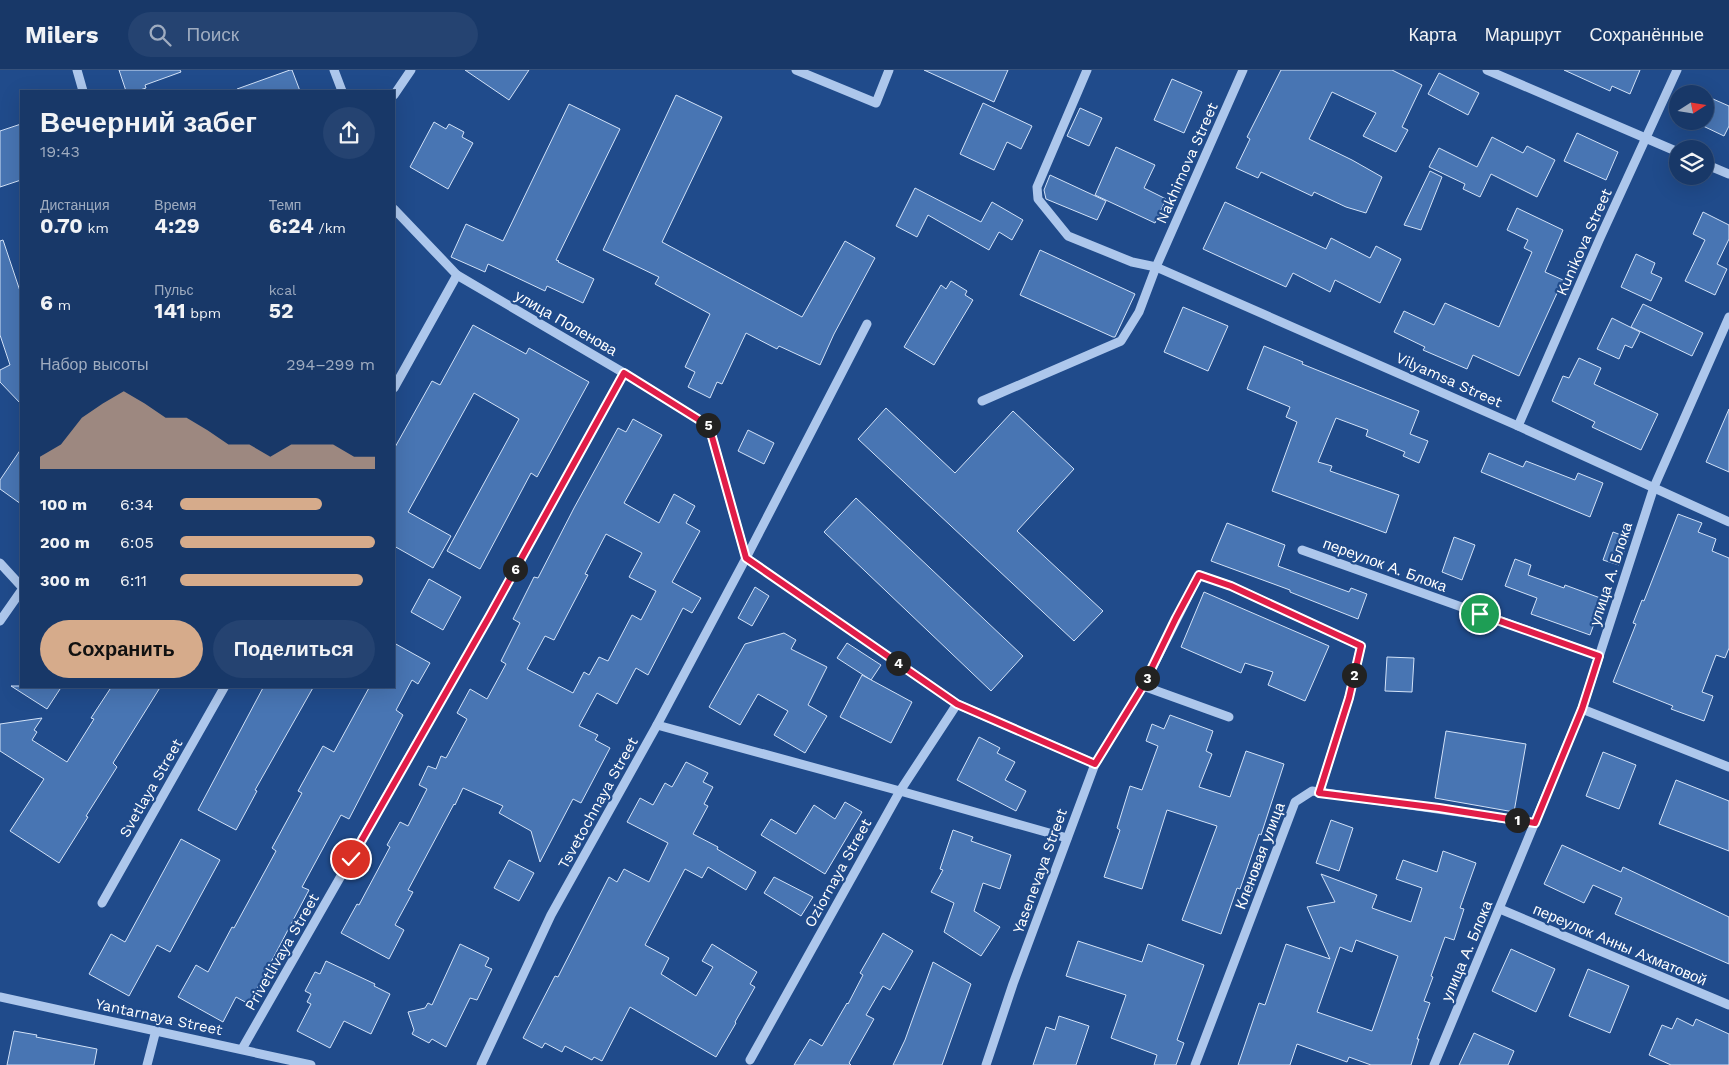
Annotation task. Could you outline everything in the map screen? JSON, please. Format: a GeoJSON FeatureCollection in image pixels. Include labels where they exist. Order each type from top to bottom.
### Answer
{"type":"FeatureCollection","features":[{"type":"Feature","properties":{"kind":"street"},"geometry":{"type":"LineString","coordinates":[[77,70],[83,90]]}},
{"type":"Feature","properties":{"kind":"street"},"geometry":{"type":"LineString","coordinates":[[334,70],[342,90]]}},
{"type":"Feature","properties":{"kind":"street"},"geometry":{"type":"LineString","coordinates":[[395,94],[411,70]]}},
{"type":"Feature","properties":{"kind":"street"},"geometry":{"type":"LineString","coordinates":[[796,70],[876,103],[889,70]]}},
{"type":"Feature","properties":{"kind":"street","name":"Vilyamsa Street"},"geometry":{"type":"LineString","coordinates":[[1087,70],[1037,187],[1038,199],[1068,236],[1132,262],[1156,267],[1518,426],[1729,522]]}},
{"type":"Feature","properties":{"kind":"street","name":"Nakhimova Street"},"geometry":{"type":"LineString","coordinates":[[982,401],[1121,341],[1139,312],[1156,267],[1243,70]]}},
{"type":"Feature","properties":{"kind":"street"},"geometry":{"type":"LineString","coordinates":[[1487,70],[1669,148]]}},
{"type":"Feature","properties":{"kind":"street","name":"Kunikova Street"},"geometry":{"type":"LineString","coordinates":[[1518,426],[1677,70]]}},
{"type":"Feature","properties":{"kind":"street"},"geometry":{"type":"LineString","coordinates":[[1714,168],[1729,174]]}},
{"type":"Feature","properties":{"kind":"street","name":"улица Поленова"},"geometry":{"type":"LineString","coordinates":[[395,211],[458,275],[624,373],[709,426],[746,558]]}},
{"type":"Feature","properties":{"kind":"street"},"geometry":{"type":"LineString","coordinates":[[395,386],[458,275]]}},
{"type":"Feature","properties":{"kind":"street","name":"улица А. Блока"},"geometry":{"type":"LineString","coordinates":[[1434,1065],[1582,709],[1654,487],[1729,317]]}},
{"type":"Feature","properties":{"kind":"street","name":"Tsvetochnaya Street"},"geometry":{"type":"LineString","coordinates":[[482,1065],[551,915],[657,725],[867,324]]}},
{"type":"Feature","properties":{"kind":"street","name":"Privetlivaya Street"},"geometry":{"type":"LineString","coordinates":[[242,1049],[489,617],[624,373]]}},
{"type":"Feature","properties":{"kind":"street","name":"переулок А. Блока"},"geometry":{"type":"LineString","coordinates":[[1302,550],[1599,656]]}},
{"type":"Feature","properties":{"kind":"street"},"geometry":{"type":"LineString","coordinates":[[746,558],[957,704],[1095,764]]}},
{"type":"Feature","properties":{"kind":"street"},"geometry":{"type":"LineString","coordinates":[[0,563],[20,585]]}},
{"type":"Feature","properties":{"kind":"street","name":"Yasenevaya Street"},"geometry":{"type":"LineString","coordinates":[[986,1065],[1013,984],[1095,764],[1143,686],[1199,575],[1231,586],[1361,646],[1349,698],[1319,793]]}},
{"type":"Feature","properties":{"kind":"street"},"geometry":{"type":"LineString","coordinates":[[0,621],[20,592]]}},
{"type":"Feature","properties":{"kind":"street"},"geometry":{"type":"LineString","coordinates":[[1143,686],[1229,717]]}},
{"type":"Feature","properties":{"kind":"street","name":"Svetlaya Street"},"geometry":{"type":"LineString","coordinates":[[102,903],[224,688]]}},
{"type":"Feature","properties":{"kind":"street","name":"Oziornaya Street"},"geometry":{"type":"LineString","coordinates":[[750,1060],[900,791],[957,704]]}},
{"type":"Feature","properties":{"kind":"street"},"geometry":{"type":"LineString","coordinates":[[1582,709],[1729,767]]}},
{"type":"Feature","properties":{"kind":"street"},"geometry":{"type":"LineString","coordinates":[[657,725],[1067,838]]}},
{"type":"Feature","properties":{"kind":"street","name":"Кленовая улица"},"geometry":{"type":"LineString","coordinates":[[1195,1065],[1295,802],[1312,791],[1535,823]]}},
{"type":"Feature","properties":{"kind":"street","name":"переулок Анны Ахматовой"},"geometry":{"type":"LineString","coordinates":[[1500,909],[1729,1005]]}},
{"type":"Feature","properties":{"kind":"street","name":"Yantarnaya Street"},"geometry":{"type":"LineString","coordinates":[[0,998],[312,1065]]}},
{"type":"Feature","properties":{"kind":"street"},"geometry":{"type":"LineString","coordinates":[[147,1065],[156,1030]]}},
{"type":"Feature","properties":{"kind":"building"},"geometry":{"type":"Polygon","coordinates":[[[119,70],[180,70],[181,72],[145,85],[146,88],[140,90],[126,90],[119,70]]]}},
{"type":"Feature","properties":{"kind":"building"},"geometry":{"type":"Polygon","coordinates":[[[292,70],[300,90],[238,90],[292,70]]]}},
{"type":"Feature","properties":{"kind":"building"},"geometry":{"type":"Polygon","coordinates":[[[465,70],[529,70],[509,100],[465,70]]]}},
{"type":"Feature","properties":{"kind":"building"},"geometry":{"type":"Polygon","coordinates":[[[924,70],[1008,70],[994,102],[924,70]]]}},
{"type":"Feature","properties":{"kind":"building"},"geometry":{"type":"Polygon","coordinates":[[[1281,70],[1392,70],[1422,85],[1402,127],[1408,130],[1396,152],[1363,136],[1376,113],[1332,92],[1309,139],[1382,177],[1366,213],[1346,207],[1314,192],[1312,196],[1261,172],[1258,178],[1236,168],[1250,139],[1247,137],[1281,70]]]}},
{"type":"Feature","properties":{"kind":"building"},"geometry":{"type":"Polygon","coordinates":[[[1564,70],[1640,70],[1630,94],[1612,86],[1610,91],[1564,70]]]}},
{"type":"Feature","properties":{"kind":"building"},"geometry":{"type":"Polygon","coordinates":[[[1439,73],[1479,93],[1468,115],[1428,94],[1439,73]]]}},
{"type":"Feature","properties":{"kind":"building"},"geometry":{"type":"Polygon","coordinates":[[[1172,79],[1202,92],[1184,133],[1154,120],[1172,79]]]}},
{"type":"Feature","properties":{"kind":"building"},"geometry":{"type":"Polygon","coordinates":[[[676,95],[722,117],[662,242],[802,317],[845,241],[875,258],[834,334],[820,365],[779,346],[777,349],[746,333],[722,384],[717,382],[710,398],[688,387],[695,372],[685,367],[710,314],[655,284],[659,277],[603,250],[676,95]]]}},
{"type":"Feature","properties":{"kind":"building"},"geometry":{"type":"Polygon","coordinates":[[[1714,99],[1729,106],[1729,126],[1724,136],[1711,130],[1714,130],[1714,99]]]}},
{"type":"Feature","properties":{"kind":"building"},"geometry":{"type":"Polygon","coordinates":[[[983,103],[1032,126],[1021,149],[1007,142],[994,170],[960,154],[983,103]]]}},
{"type":"Feature","properties":{"kind":"building"},"geometry":{"type":"Polygon","coordinates":[[[569,104],[620,129],[556,260],[594,279],[583,303],[547,286],[545,291],[488,264],[485,272],[451,257],[466,224],[503,241],[569,104]]]}},
{"type":"Feature","properties":{"kind":"building"},"geometry":{"type":"Polygon","coordinates":[[[1080,108],[1102,118],[1089,146],[1067,136],[1080,108]]]}},
{"type":"Feature","properties":{"kind":"building"},"geometry":{"type":"Polygon","coordinates":[[[434,122],[446,129],[449,124],[464,132],[462,137],[473,143],[448,189],[410,167],[434,122]]]}},
{"type":"Feature","properties":{"kind":"building"},"geometry":{"type":"Polygon","coordinates":[[[20,124],[20,180],[0,187],[0,131],[20,124]]]}},
{"type":"Feature","properties":{"kind":"building"},"geometry":{"type":"Polygon","coordinates":[[[1577,133],[1618,152],[1606,180],[1564,161],[1577,133]]]}},
{"type":"Feature","properties":{"kind":"building"},"geometry":{"type":"Polygon","coordinates":[[[1492,137],[1523,153],[1527,146],[1555,160],[1537,197],[1491,174],[1480,197],[1463,189],[1465,184],[1429,167],[1439,148],[1477,167],[1492,137]]]}},
{"type":"Feature","properties":{"kind":"building"},"geometry":{"type":"Polygon","coordinates":[[[1116,147],[1155,165],[1144,188],[1166,199],[1155,223],[1095,195],[1116,147]]]}},
{"type":"Feature","properties":{"kind":"building"},"geometry":{"type":"Polygon","coordinates":[[[1430,171],[1442,177],[1421,230],[1404,225],[1430,171]]]}},
{"type":"Feature","properties":{"kind":"building"},"geometry":{"type":"Polygon","coordinates":[[[1050,175],[1106,201],[1097,220],[1046,199],[1044,190],[1050,175]]]}},
{"type":"Feature","properties":{"kind":"building"},"geometry":{"type":"Polygon","coordinates":[[[915,188],[981,222],[992,202],[1023,220],[1012,240],[999,232],[989,250],[928,215],[917,237],[896,226],[915,188]]]}},
{"type":"Feature","properties":{"kind":"building"},"geometry":{"type":"Polygon","coordinates":[[[1225,202],[1326,249],[1331,238],[1370,258],[1376,246],[1401,259],[1380,303],[1335,280],[1330,292],[1293,273],[1286,287],[1203,249],[1225,202]]]}},
{"type":"Feature","properties":{"kind":"building"},"geometry":{"type":"Polygon","coordinates":[[[1517,208],[1563,230],[1545,272],[1563,280],[1519,376],[1473,355],[1467,369],[1423,350],[1425,347],[1394,332],[1404,311],[1434,325],[1445,303],[1499,327],[1532,252],[1524,248],[1528,240],[1507,230],[1517,208]]]}},
{"type":"Feature","properties":{"kind":"building"},"geometry":{"type":"Polygon","coordinates":[[[1703,212],[1729,225],[1729,239],[1717,264],[1727,269],[1715,295],[1685,281],[1705,240],[1693,234],[1703,212]]]}},
{"type":"Feature","properties":{"kind":"building"},"geometry":{"type":"Polygon","coordinates":[[[3,240],[20,291],[20,403],[0,382],[0,370],[10,365],[0,335],[0,241],[3,240]]]}},
{"type":"Feature","properties":{"kind":"building"},"geometry":{"type":"Polygon","coordinates":[[[1040,250],[1135,294],[1115,337],[1020,295],[1040,250]]]}},
{"type":"Feature","properties":{"kind":"building"},"geometry":{"type":"Polygon","coordinates":[[[1636,254],[1655,263],[1651,273],[1662,278],[1651,301],[1621,287],[1636,254]]]}},
{"type":"Feature","properties":{"kind":"building"},"geometry":{"type":"Polygon","coordinates":[[[951,281],[967,291],[965,295],[973,300],[934,365],[904,347],[941,285],[946,289],[951,281]]]}},
{"type":"Feature","properties":{"kind":"building"},"geometry":{"type":"Polygon","coordinates":[[[1643,304],[1703,333],[1692,356],[1631,327],[1643,304]]]}},
{"type":"Feature","properties":{"kind":"building"},"geometry":{"type":"Polygon","coordinates":[[[1183,307],[1228,326],[1208,371],[1164,352],[1183,307]]]}},
{"type":"Feature","properties":{"kind":"building"},"geometry":{"type":"Polygon","coordinates":[[[1612,318],[1640,332],[1632,348],[1625,345],[1619,359],[1597,349],[1612,318]]]}},
{"type":"Feature","properties":{"kind":"building"},"geometry":{"type":"Polygon","coordinates":[[[473,325],[526,354],[529,348],[589,382],[537,477],[531,473],[480,569],[447,551],[519,419],[474,393],[408,512],[451,536],[433,568],[395,547],[395,447],[432,381],[440,385],[473,325]]]}},
{"type":"Feature","properties":{"kind":"building"},"geometry":{"type":"Polygon","coordinates":[[[1264,346],[1303,362],[1302,364],[1419,411],[1410,434],[1428,441],[1419,463],[1403,456],[1405,452],[1366,436],[1368,430],[1336,418],[1318,462],[1332,466],[1330,471],[1399,495],[1386,533],[1272,491],[1297,422],[1286,417],[1290,407],[1247,389],[1264,346]]]}},
{"type":"Feature","properties":{"kind":"building"},"geometry":{"type":"Polygon","coordinates":[[[1579,358],[1601,368],[1594,384],[1658,414],[1641,450],[1592,427],[1595,422],[1552,401],[1563,376],[1569,378],[1579,358]]]}},
{"type":"Feature","properties":{"kind":"building"},"geometry":{"type":"Polygon","coordinates":[[[886,408],[955,473],[1013,411],[1074,469],[1017,531],[1103,611],[1074,641],[858,439],[886,408]]]}},
{"type":"Feature","properties":{"kind":"building"},"geometry":{"type":"Polygon","coordinates":[[[1729,409],[1729,472],[1706,462],[1729,409]]]}},
{"type":"Feature","properties":{"kind":"building"},"geometry":{"type":"Polygon","coordinates":[[[633,419],[662,435],[624,503],[659,523],[674,494],[695,506],[686,523],[700,531],[672,582],[701,598],[692,613],[683,608],[648,675],[636,668],[617,704],[597,693],[579,726],[598,735],[595,740],[610,748],[581,803],[573,799],[540,862],[531,831],[499,813],[503,806],[463,788],[408,890],[413,892],[395,925],[404,930],[389,959],[341,933],[357,904],[359,905],[390,847],[387,845],[400,822],[408,826],[427,789],[419,785],[428,766],[436,769],[441,756],[446,758],[467,719],[457,713],[470,689],[487,699],[506,664],[501,661],[520,623],[513,619],[534,577],[538,578],[618,428],[626,432],[633,419]],[[606,534],[585,574],[588,575],[554,640],[545,636],[527,669],[573,693],[584,672],[589,675],[599,657],[608,661],[632,615],[641,620],[656,591],[629,577],[642,553],[606,534]]]}},
{"type":"Feature","properties":{"kind":"building"},"geometry":{"type":"Polygon","coordinates":[[[748,430],[774,443],[764,464],[738,451],[748,430]]]}},
{"type":"Feature","properties":{"kind":"building"},"geometry":{"type":"Polygon","coordinates":[[[20,450],[20,503],[0,489],[0,480],[20,450]]]}},
{"type":"Feature","properties":{"kind":"building"},"geometry":{"type":"Polygon","coordinates":[[[1489,453],[1523,467],[1526,461],[1575,480],[1578,473],[1603,483],[1590,517],[1481,472],[1489,453]]]}},
{"type":"Feature","properties":{"kind":"building"},"geometry":{"type":"Polygon","coordinates":[[[856,498],[1023,656],[991,691],[824,532],[856,498]]]}},
{"type":"Feature","properties":{"kind":"building"},"geometry":{"type":"Polygon","coordinates":[[[1678,514],[1702,523],[1698,532],[1716,539],[1712,551],[1729,558],[1729,648],[1725,658],[1716,655],[1702,692],[1713,696],[1704,721],[1671,709],[1673,706],[1613,682],[1636,624],[1633,623],[1642,600],[1644,601],[1678,514]]]}},
{"type":"Feature","properties":{"kind":"building"},"geometry":{"type":"Polygon","coordinates":[[[1227,523],[1285,545],[1278,566],[1349,592],[1351,588],[1367,594],[1358,619],[1290,592],[1290,590],[1211,561],[1227,523]]]}},
{"type":"Feature","properties":{"kind":"building"},"geometry":{"type":"Polygon","coordinates":[[[1613,532],[1629,538],[1619,565],[1603,560],[1613,532]]]}},
{"type":"Feature","properties":{"kind":"building"},"geometry":{"type":"Polygon","coordinates":[[[1454,537],[1475,545],[1462,580],[1442,572],[1454,537]]]}},
{"type":"Feature","properties":{"kind":"building"},"geometry":{"type":"Polygon","coordinates":[[[1515,559],[1531,565],[1528,575],[1564,588],[1565,585],[1603,599],[1590,635],[1531,614],[1537,598],[1505,586],[1515,559]]]}},
{"type":"Feature","properties":{"kind":"building"},"geometry":{"type":"Polygon","coordinates":[[[429,579],[461,597],[443,630],[411,612],[429,579]]]}},
{"type":"Feature","properties":{"kind":"building"},"geometry":{"type":"Polygon","coordinates":[[[755,587],[769,596],[752,626],[738,618],[755,587]]]}},
{"type":"Feature","properties":{"kind":"building"},"geometry":{"type":"Polygon","coordinates":[[[1204,592],[1329,646],[1305,701],[1268,685],[1273,672],[1245,663],[1241,673],[1181,647],[1204,592]]]}},
{"type":"Feature","properties":{"kind":"building"},"geometry":{"type":"Polygon","coordinates":[[[784,633],[796,640],[791,649],[827,667],[808,705],[827,716],[805,753],[774,735],[788,711],[758,694],[740,725],[709,707],[745,644],[784,633]]]}},
{"type":"Feature","properties":{"kind":"building"},"geometry":{"type":"Polygon","coordinates":[[[847,643],[881,665],[871,680],[837,658],[847,643]]]}},
{"type":"Feature","properties":{"kind":"building"},"geometry":{"type":"Polygon","coordinates":[[[395,644],[430,663],[418,684],[412,680],[396,710],[403,715],[349,819],[341,815],[302,887],[309,890],[249,1004],[236,997],[223,1022],[178,997],[196,965],[208,972],[232,927],[234,928],[276,851],[272,848],[302,793],[298,791],[323,746],[334,752],[369,688],[395,688],[395,644]]]}},
{"type":"Feature","properties":{"kind":"building"},"geometry":{"type":"Polygon","coordinates":[[[1387,657],[1414,658],[1412,692],[1385,691],[1387,657]]]}},
{"type":"Feature","properties":{"kind":"building"},"geometry":{"type":"Polygon","coordinates":[[[862,675],[912,702],[891,743],[840,717],[862,675]]]}},
{"type":"Feature","properties":{"kind":"building"},"geometry":{"type":"Polygon","coordinates":[[[11,686],[20,686],[20,688],[61,688],[47,709],[11,686]]]}},
{"type":"Feature","properties":{"kind":"building"},"geometry":{"type":"Polygon","coordinates":[[[111,688],[160,688],[113,763],[117,767],[59,863],[10,831],[44,779],[0,751],[0,724],[42,718],[34,730],[37,732],[32,740],[67,762],[94,719],[91,718],[111,688]]]}},
{"type":"Feature","properties":{"kind":"building"},"geometry":{"type":"Polygon","coordinates":[[[263,688],[313,688],[255,790],[257,791],[236,830],[198,810],[263,688]]]}},
{"type":"Feature","properties":{"kind":"building"},"geometry":{"type":"Polygon","coordinates":[[[1170,715],[1213,731],[1206,751],[1212,754],[1199,787],[1230,797],[1246,751],[1284,764],[1261,835],[1259,834],[1240,889],[1237,888],[1221,934],[1182,920],[1217,826],[1167,810],[1142,889],[1104,877],[1120,830],[1117,828],[1130,786],[1142,790],[1158,746],[1146,741],[1152,724],[1164,729],[1170,715]]]}},
{"type":"Feature","properties":{"kind":"building"},"geometry":{"type":"Polygon","coordinates":[[[1446,731],[1526,744],[1514,812],[1435,798],[1446,731]]]}},
{"type":"Feature","properties":{"kind":"building"},"geometry":{"type":"Polygon","coordinates":[[[979,737],[1000,748],[997,753],[1015,762],[1005,780],[1026,791],[1016,811],[957,780],[979,737]]]}},
{"type":"Feature","properties":{"kind":"building"},"geometry":{"type":"Polygon","coordinates":[[[1603,752],[1636,765],[1619,809],[1586,796],[1603,752]]]}},
{"type":"Feature","properties":{"kind":"building"},"geometry":{"type":"Polygon","coordinates":[[[686,762],[708,773],[703,782],[713,787],[704,804],[708,806],[693,834],[718,847],[717,849],[756,872],[746,890],[708,867],[702,878],[685,869],[645,945],[669,958],[661,974],[696,996],[713,967],[702,961],[712,944],[757,972],[750,984],[755,987],[716,1057],[630,1007],[602,1061],[594,1057],[592,1060],[565,1046],[562,1052],[545,1043],[542,1048],[523,1038],[555,976],[558,977],[609,877],[617,882],[624,869],[649,882],[668,843],[627,822],[640,798],[653,805],[665,783],[672,787],[686,762]]]}},
{"type":"Feature","properties":{"kind":"building"},"geometry":{"type":"Polygon","coordinates":[[[1676,780],[1729,801],[1729,851],[1659,824],[1676,780]]]}},
{"type":"Feature","properties":{"kind":"building"},"geometry":{"type":"Polygon","coordinates":[[[845,802],[862,812],[825,874],[761,835],[771,819],[796,834],[814,805],[835,819],[845,802]]]}},
{"type":"Feature","properties":{"kind":"building"},"geometry":{"type":"Polygon","coordinates":[[[1331,820],[1353,828],[1339,871],[1316,863],[1331,820]]]}},
{"type":"Feature","properties":{"kind":"building"},"geometry":{"type":"Polygon","coordinates":[[[953,830],[973,837],[971,841],[1011,855],[1000,889],[983,883],[974,911],[1000,927],[981,956],[944,932],[954,903],[931,892],[943,870],[940,869],[953,830]]]}},
{"type":"Feature","properties":{"kind":"building"},"geometry":{"type":"Polygon","coordinates":[[[181,839],[220,860],[170,952],[157,945],[129,996],[89,974],[111,934],[125,942],[181,839]]]}},
{"type":"Feature","properties":{"kind":"building"},"geometry":{"type":"Polygon","coordinates":[[[1562,845],[1621,872],[1623,867],[1729,917],[1729,964],[1615,914],[1622,898],[1593,885],[1584,903],[1544,884],[1562,845]]]}},
{"type":"Feature","properties":{"kind":"building"},"geometry":{"type":"Polygon","coordinates":[[[1443,851],[1476,863],[1460,908],[1464,909],[1454,940],[1445,937],[1431,976],[1433,977],[1424,1001],[1430,1003],[1417,1039],[1419,1039],[1411,1065],[1371,1065],[1349,1057],[1347,1062],[1297,1044],[1290,1065],[1238,1065],[1259,1003],[1265,1005],[1286,944],[1330,959],[1307,907],[1335,902],[1321,874],[1377,895],[1372,908],[1411,922],[1422,888],[1396,879],[1403,860],[1437,872],[1443,851]],[[1356,940],[1352,952],[1340,947],[1317,1012],[1372,1031],[1398,956],[1356,940]]]}},
{"type":"Feature","properties":{"kind":"building"},"geometry":{"type":"Polygon","coordinates":[[[509,860],[534,873],[519,901],[494,888],[509,860]]]}},
{"type":"Feature","properties":{"kind":"building"},"geometry":{"type":"Polygon","coordinates":[[[774,877],[813,897],[801,916],[764,893],[774,877]]]}},
{"type":"Feature","properties":{"kind":"building"},"geometry":{"type":"Polygon","coordinates":[[[883,933],[913,951],[890,990],[883,986],[866,1015],[874,1019],[849,1063],[851,1065],[794,1065],[810,1039],[822,1046],[848,1004],[863,975],[860,973],[883,933]]]}},
{"type":"Feature","properties":{"kind":"building"},"geometry":{"type":"Polygon","coordinates":[[[1078,941],[1142,962],[1148,944],[1204,965],[1177,1040],[1184,1043],[1176,1065],[1154,1065],[1157,1055],[1111,1038],[1126,995],[1066,976],[1078,941]]]}},
{"type":"Feature","properties":{"kind":"building"},"geometry":{"type":"Polygon","coordinates":[[[460,944],[489,958],[485,966],[492,969],[477,1000],[470,998],[446,1047],[432,1039],[429,1043],[412,1034],[414,1030],[408,1012],[425,1008],[428,1003],[432,1005],[460,944]]]}},
{"type":"Feature","properties":{"kind":"building"},"geometry":{"type":"Polygon","coordinates":[[[1511,949],[1555,969],[1536,1012],[1492,991],[1511,949]]]}},
{"type":"Feature","properties":{"kind":"building"},"geometry":{"type":"Polygon","coordinates":[[[326,961],[375,984],[374,986],[390,994],[371,1034],[344,1021],[330,1048],[297,1031],[311,1004],[307,1002],[311,994],[305,991],[315,972],[320,974],[326,961]]]}},
{"type":"Feature","properties":{"kind":"building"},"geometry":{"type":"Polygon","coordinates":[[[933,962],[971,984],[942,1065],[893,1065],[905,1040],[933,962]]]}},
{"type":"Feature","properties":{"kind":"building"},"geometry":{"type":"Polygon","coordinates":[[[1588,969],[1629,986],[1610,1033],[1569,1016],[1588,969]]]}},
{"type":"Feature","properties":{"kind":"building"},"geometry":{"type":"Polygon","coordinates":[[[1059,1016],[1089,1026],[1076,1065],[1033,1065],[1046,1027],[1055,1030],[1059,1016]]]}},
{"type":"Feature","properties":{"kind":"building"},"geometry":{"type":"Polygon","coordinates":[[[1677,1018],[1693,1026],[1696,1019],[1729,1034],[1729,1065],[1671,1065],[1649,1055],[1662,1025],[1672,1029],[1677,1018]]]}},
{"type":"Feature","properties":{"kind":"building"},"geometry":{"type":"Polygon","coordinates":[[[14,1031],[97,1049],[94,1065],[7,1065],[14,1031]]]}},
{"type":"Feature","properties":{"kind":"building"},"geometry":{"type":"Polygon","coordinates":[[[1474,1033],[1514,1051],[1508,1065],[1459,1065],[1474,1033]]]}},
{"type":"Feature","properties":{"kind":"route"},"geometry":{"type":"LineString","coordinates":[[351,859],[489,617],[624,373],[709,426],[746,558],[957,704],[1095,764],[1143,686],[1199,575],[1231,586],[1361,646],[1349,698],[1319,793],[1439,808],[1535,823],[1582,709],[1599,656],[1480,614]]}}]}
